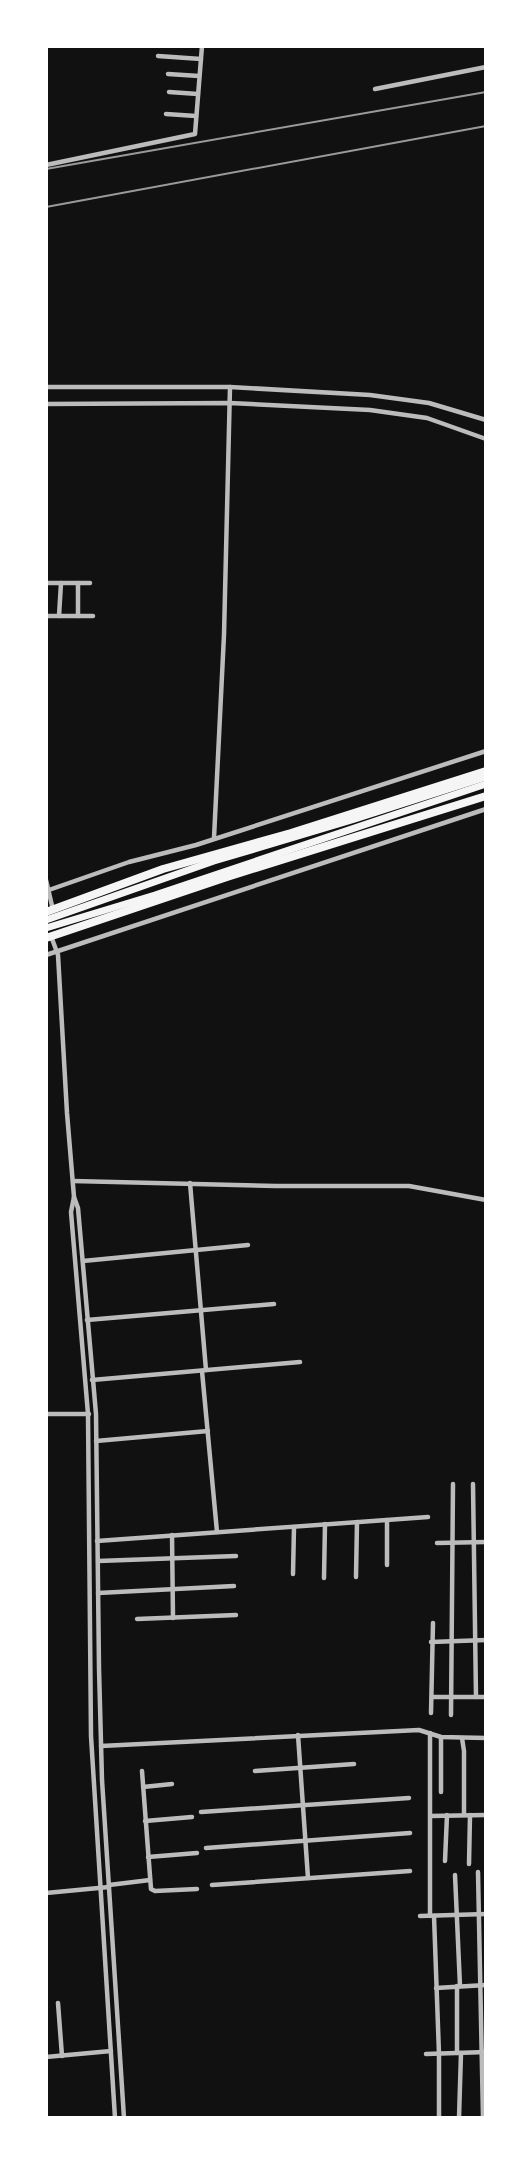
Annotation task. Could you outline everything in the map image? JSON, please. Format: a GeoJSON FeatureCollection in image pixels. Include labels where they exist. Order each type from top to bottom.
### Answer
{"type":"FeatureCollection","features":[{"type":"Feature","properties":{"kind":"highway"},"geometry":{"type":"LineString","coordinates":[[50,911],[163,869],[291,833],[486,771]]}},
{"type":"Feature","properties":{"kind":"highway"},"geometry":{"type":"LineString","coordinates":[[49,937],[227,877],[486,796]]}},
{"type":"Feature","properties":{"kind":"main road"},"geometry":{"type":"LineString","coordinates":[[46,920],[214,861],[486,777]]}},
{"type":"Feature","properties":{"kind":"main road"},"geometry":{"type":"LineString","coordinates":[[46,928],[155,895],[486,784]]}},
{"type":"Feature","properties":{"kind":"street"},"geometry":{"type":"LineString","coordinates":[[46,165],[195,134],[202,46]]}},
{"type":"Feature","properties":{"kind":"street"},"geometry":{"type":"LineString","coordinates":[[158,56],[201,59]]}},
{"type":"Feature","properties":{"kind":"street"},"geometry":{"type":"LineString","coordinates":[[375,89],[486,67]]}},
{"type":"Feature","properties":{"kind":"street"},"geometry":{"type":"LineString","coordinates":[[168,74],[200,76]]}},
{"type":"Feature","properties":{"kind":"street"},"geometry":{"type":"LineString","coordinates":[[169,92],[198,94]]}},
{"type":"Feature","properties":{"kind":"street"},"geometry":{"type":"LineString","coordinates":[[166,114],[196,116]]}},
{"type":"Feature","properties":{"kind":"street"},"geometry":{"type":"LineString","coordinates":[[46,387],[230,387],[370,395],[429,403],[486,420]]}},
{"type":"Feature","properties":{"kind":"street"},"geometry":{"type":"LineString","coordinates":[[214,838],[224,635],[230,387]]}},
{"type":"Feature","properties":{"kind":"street"},"geometry":{"type":"LineString","coordinates":[[46,404],[230,403],[370,410],[427,418],[486,438]]}},
{"type":"Feature","properties":{"kind":"street"},"geometry":{"type":"LineString","coordinates":[[78,583],[78,616]]}},
{"type":"Feature","properties":{"kind":"street"},"geometry":{"type":"LineString","coordinates":[[46,584],[90,583]]}},
{"type":"Feature","properties":{"kind":"street"},"geometry":{"type":"LineString","coordinates":[[59,616],[61,584]]}},
{"type":"Feature","properties":{"kind":"street"},"geometry":{"type":"LineString","coordinates":[[46,616],[93,616]]}},
{"type":"Feature","properties":{"kind":"street"},"geometry":{"type":"LineString","coordinates":[[48,890],[129,862],[214,838],[486,751]]}},
{"type":"Feature","properties":{"kind":"street"},"geometry":{"type":"LineString","coordinates":[[46,955],[486,809]]}},
{"type":"Feature","properties":{"kind":"street"},"geometry":{"type":"LineString","coordinates":[[46,880],[50,911]]}},
{"type":"Feature","properties":{"kind":"street"},"geometry":{"type":"LineString","coordinates":[[49,937],[57,951],[74,1197],[71,1212],[88,1414],[91,1736],[115,2118]]}},
{"type":"Feature","properties":{"kind":"street"},"geometry":{"type":"LineString","coordinates":[[73,1181],[276,1186],[409,1186],[486,1200]]}},
{"type":"Feature","properties":{"kind":"street"},"geometry":{"type":"LineString","coordinates":[[190,1183],[217,1532]]}},
{"type":"Feature","properties":{"kind":"street"},"geometry":{"type":"LineString","coordinates":[[74,1197],[78,1208],[96,1413],[101,1746],[124,2118]]}},
{"type":"Feature","properties":{"kind":"street"},"geometry":{"type":"LineString","coordinates":[[82,1261],[248,1245]]}},
{"type":"Feature","properties":{"kind":"street"},"geometry":{"type":"LineString","coordinates":[[87,1320],[274,1305]]}},
{"type":"Feature","properties":{"kind":"street"},"geometry":{"type":"LineString","coordinates":[[92,1380],[300,1362]]}},
{"type":"Feature","properties":{"kind":"street"},"geometry":{"type":"LineString","coordinates":[[46,1414],[96,1413]]}},
{"type":"Feature","properties":{"kind":"street"},"geometry":{"type":"LineString","coordinates":[[96,1441],[208,1431]]}},
{"type":"Feature","properties":{"kind":"street"},"geometry":{"type":"LineString","coordinates":[[451,1715],[453,1484]]}},
{"type":"Feature","properties":{"kind":"street"},"geometry":{"type":"LineString","coordinates":[[473,1485],[476,1697]]}},
{"type":"Feature","properties":{"kind":"street"},"geometry":{"type":"LineString","coordinates":[[97,1541],[428,1517]]}},
{"type":"Feature","properties":{"kind":"street"},"geometry":{"type":"LineString","coordinates":[[387,1520],[387,1565]]}},
{"type":"Feature","properties":{"kind":"street"},"geometry":{"type":"LineString","coordinates":[[356,1576],[357,1522]]}},
{"type":"Feature","properties":{"kind":"street"},"geometry":{"type":"LineString","coordinates":[[324,1578],[325,1524]]}},
{"type":"Feature","properties":{"kind":"street"},"geometry":{"type":"LineString","coordinates":[[293,1574],[294,1527]]}},
{"type":"Feature","properties":{"kind":"street"},"geometry":{"type":"LineString","coordinates":[[172,1535],[173,1618]]}},
{"type":"Feature","properties":{"kind":"street"},"geometry":{"type":"LineString","coordinates":[[437,1543],[486,1542]]}},
{"type":"Feature","properties":{"kind":"street"},"geometry":{"type":"LineString","coordinates":[[98,1561],[236,1556]]}},
{"type":"Feature","properties":{"kind":"street"},"geometry":{"type":"LineString","coordinates":[[98,1593],[234,1586]]}},
{"type":"Feature","properties":{"kind":"street"},"geometry":{"type":"LineString","coordinates":[[136,1619],[236,1615]]}},
{"type":"Feature","properties":{"kind":"street"},"geometry":{"type":"LineString","coordinates":[[431,1713],[433,1623]]}},
{"type":"Feature","properties":{"kind":"street"},"geometry":{"type":"LineString","coordinates":[[431,1642],[486,1640]]}},
{"type":"Feature","properties":{"kind":"street"},"geometry":{"type":"LineString","coordinates":[[432,1697],[486,1697]]}},
{"type":"Feature","properties":{"kind":"street"},"geometry":{"type":"LineString","coordinates":[[101,1746],[419,1730],[441,1737],[486,1738]]}},
{"type":"Feature","properties":{"kind":"street"},"geometry":{"type":"LineString","coordinates":[[430,1733],[432,1916],[439,2054],[439,2118]]}},
{"type":"Feature","properties":{"kind":"street"},"geometry":{"type":"LineString","coordinates":[[298,1735],[308,1878]]}},
{"type":"Feature","properties":{"kind":"street"},"geometry":{"type":"LineString","coordinates":[[441,1737],[441,1792]]}},
{"type":"Feature","properties":{"kind":"street"},"geometry":{"type":"LineString","coordinates":[[462,1738],[469,1864]]}},
{"type":"Feature","properties":{"kind":"street"},"geometry":{"type":"LineString","coordinates":[[255,1771],[354,1764]]}},
{"type":"Feature","properties":{"kind":"street"},"geometry":{"type":"LineString","coordinates":[[142,1771],[150,1889],[155,1891],[197,1889]]}},
{"type":"Feature","properties":{"kind":"street"},"geometry":{"type":"LineString","coordinates":[[143,1787],[172,1784]]}},
{"type":"Feature","properties":{"kind":"street"},"geometry":{"type":"LineString","coordinates":[[201,1812],[409,1798]]}},
{"type":"Feature","properties":{"kind":"street"},"geometry":{"type":"LineString","coordinates":[[445,1861],[447,1815]]}},
{"type":"Feature","properties":{"kind":"street"},"geometry":{"type":"LineString","coordinates":[[430,1816],[486,1815]]}},
{"type":"Feature","properties":{"kind":"street"},"geometry":{"type":"LineString","coordinates":[[146,1821],[192,1817]]}},
{"type":"Feature","properties":{"kind":"street"},"geometry":{"type":"LineString","coordinates":[[206,1848],[410,1833]]}},
{"type":"Feature","properties":{"kind":"street"},"geometry":{"type":"LineString","coordinates":[[148,1857],[197,1852]]}},
{"type":"Feature","properties":{"kind":"street"},"geometry":{"type":"LineString","coordinates":[[212,1886],[410,1871]]}},
{"type":"Feature","properties":{"kind":"street"},"geometry":{"type":"LineString","coordinates":[[478,1872],[478,1914],[483,1985],[483,2118]]}},
{"type":"Feature","properties":{"kind":"street"},"geometry":{"type":"LineString","coordinates":[[455,1875],[459,2118]]}},
{"type":"Feature","properties":{"kind":"street"},"geometry":{"type":"LineString","coordinates":[[46,1893],[150,1880]]}},
{"type":"Feature","properties":{"kind":"street"},"geometry":{"type":"LineString","coordinates":[[420,1916],[486,1914]]}},
{"type":"Feature","properties":{"kind":"street"},"geometry":{"type":"LineString","coordinates":[[436,1988],[483,1985]]}},
{"type":"Feature","properties":{"kind":"street"},"geometry":{"type":"LineString","coordinates":[[58,2003],[62,2056]]}},
{"type":"Feature","properties":{"kind":"street"},"geometry":{"type":"LineString","coordinates":[[46,2057],[111,2051]]}},
{"type":"Feature","properties":{"kind":"street"},"geometry":{"type":"LineString","coordinates":[[426,2054],[484,2052]]}},
{"type":"Feature","properties":{"kind":"railway"},"geometry":{"type":"LineString","coordinates":[[46,169],[486,92]]}},
{"type":"Feature","properties":{"kind":"railway"},"geometry":{"type":"LineString","coordinates":[[46,207],[486,126]]}}]}
